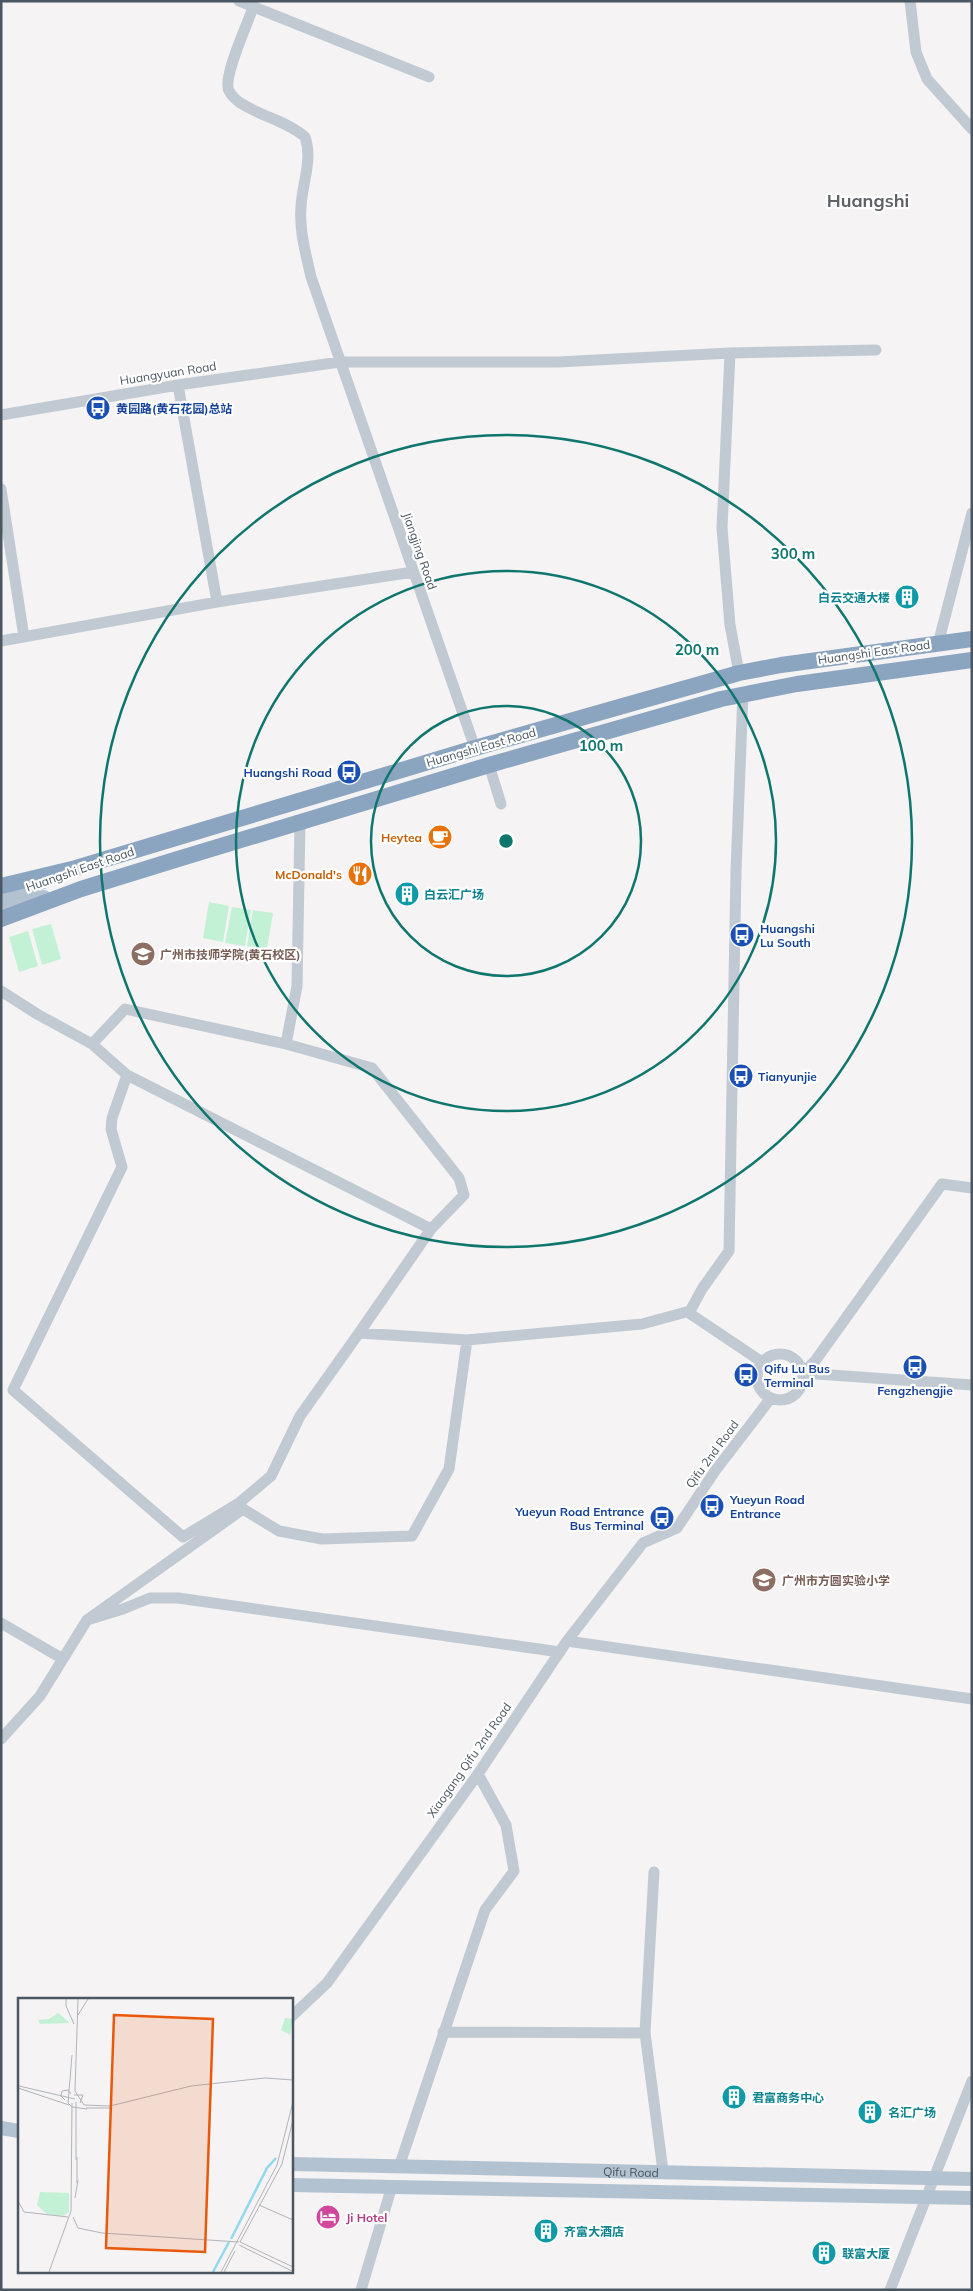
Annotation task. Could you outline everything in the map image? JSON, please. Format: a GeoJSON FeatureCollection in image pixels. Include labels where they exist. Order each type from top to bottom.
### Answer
{"type":"FeatureCollection","features":[{"type":"Feature","properties":{"kind":"highway","name":"Huangshi East Road"},"geometry":{"type":"LineString","coordinates":[[76,868],[475,748],[739,672],[972,639]]}},
{"type":"Feature","properties":{"kind":"highway","name":"Huangshi East Road"},"geometry":{"type":"LineString","coordinates":[[81,890],[489,765],[743,693],[972,660]]}},
{"type":"Feature","properties":{"kind":"highway"},"geometry":{"type":"LineString","coordinates":[[1,886],[76,868]]}},
{"type":"Feature","properties":{"kind":"highway"},"geometry":{"type":"LineString","coordinates":[[1,920],[81,890]]}},
{"type":"Feature","properties":{"kind":"main road","name":"Huangshi East Road"},"geometry":{"type":"LineString","coordinates":[[1,896],[76,868]]}},
{"type":"Feature","properties":{"kind":"main road","name":"Huangshi East Road"},"geometry":{"type":"LineString","coordinates":[[1,907],[81,890]]}},
{"type":"Feature","properties":{"kind":"main road"},"geometry":{"type":"LineString","coordinates":[[1,2120],[18,2122]]}},
{"type":"Feature","properties":{"kind":"main road"},"geometry":{"type":"LineString","coordinates":[[1,2128],[18,2131]]}},
{"type":"Feature","properties":{"kind":"main road","name":"Qifu Road"},"geometry":{"type":"LineString","coordinates":[[292,2164],[972,2179]]}},
{"type":"Feature","properties":{"kind":"main road","name":"Qifu Road"},"geometry":{"type":"LineString","coordinates":[[292,2185],[972,2198]]}},
{"type":"Feature","properties":{"kind":"street"},"geometry":{"type":"LineString","coordinates":[[239,1],[429,77]]}},
{"type":"Feature","properties":{"kind":"street"},"geometry":{"type":"LineString","coordinates":[[910,1],[916,52],[927,79],[972,129]]}},
{"type":"Feature","properties":{"kind":"street","name":"Jiangjing Road"},"geometry":{"type":"LineString","coordinates":[[253,7],[226,81],[235,99],[296,130],[305,137],[309,154],[301,207],[303,243],[312,277],[475,748]]}},
{"type":"Feature","properties":{"kind":"street","name":"Huangyuan Road"},"geometry":{"type":"LineString","coordinates":[[1,415],[178,385],[340,362],[558,362],[730,353],[876,350]]}},
{"type":"Feature","properties":{"kind":"street"},"geometry":{"type":"LineString","coordinates":[[730,353],[722,528],[730,625],[739,672]]}},
{"type":"Feature","properties":{"kind":"street"},"geometry":{"type":"LineString","coordinates":[[178,385],[217,602]]}},
{"type":"Feature","properties":{"kind":"street"},"geometry":{"type":"LineString","coordinates":[[1,489],[24,637]]}},
{"type":"Feature","properties":{"kind":"street"},"geometry":{"type":"LineString","coordinates":[[938,644],[972,513]]}},
{"type":"Feature","properties":{"kind":"street"},"geometry":{"type":"LineString","coordinates":[[1,641],[217,602],[413,572]]}},
{"type":"Feature","properties":{"kind":"street"},"geometry":{"type":"LineString","coordinates":[[359,1333],[467,1340],[642,1324],[690,1311],[729,1251],[736,871],[743,693]]}},
{"type":"Feature","properties":{"kind":"street"},"geometry":{"type":"LineString","coordinates":[[489,765],[500,804]]}},
{"type":"Feature","properties":{"kind":"street"},"geometry":{"type":"LineString","coordinates":[[286,1044],[297,986],[300,822]]}},
{"type":"Feature","properties":{"kind":"street"},"geometry":{"type":"LineString","coordinates":[[1,991],[37,1014],[92,1044],[127,1075],[431,1229]]}},
{"type":"Feature","properties":{"kind":"street"},"geometry":{"type":"LineString","coordinates":[[1,1739],[40,1696],[87,1620],[241,1506],[271,1476],[300,1416],[431,1229],[464,1195],[460,1178],[372,1068],[286,1044],[125,1009],[92,1044]]}},
{"type":"Feature","properties":{"kind":"street"},"geometry":{"type":"LineString","coordinates":[[127,1075],[112,1118],[111,1129],[122,1167],[13,1390],[183,1537],[241,1506]]}},
{"type":"Feature","properties":{"kind":"street"},"geometry":{"type":"LineString","coordinates":[[803,1373],[815,1361],[942,1184],[972,1188]]}},
{"type":"Feature","properties":{"kind":"street"},"geometry":{"type":"LineString","coordinates":[[690,1311],[689,1313],[762,1362]]}},
{"type":"Feature","properties":{"kind":"street"},"geometry":{"type":"LineString","coordinates":[[241,1506],[278,1531],[322,1539],[412,1536],[449,1469],[467,1340]]}},
{"type":"Feature","properties":{"kind":"street"},"geometry":{"type":"LineString","coordinates":[[783,1354],[795,1360],[803,1373],[803,1380],[797,1393],[785,1399],[772,1398],[762,1392],[758,1382],[758,1370],[762,1362],[771,1356],[783,1354]]}},
{"type":"Feature","properties":{"kind":"street"},"geometry":{"type":"LineString","coordinates":[[803,1373],[972,1385]]}},
{"type":"Feature","properties":{"kind":"street","name":"Qifu 2nd Road"},"geometry":{"type":"LineString","coordinates":[[677,1528],[715,1471],[772,1398]]}},
{"type":"Feature","properties":{"kind":"street","name":"Xiaogang Qifu 2nd Road"},"geometry":{"type":"LineString","coordinates":[[292,2016],[327,1983],[478,1774],[560,1652],[643,1544],[677,1528]]}},
{"type":"Feature","properties":{"kind":"street"},"geometry":{"type":"LineString","coordinates":[[87,1620],[124,1609],[150,1598],[178,1598],[560,1652]]}},
{"type":"Feature","properties":{"kind":"street"},"geometry":{"type":"LineString","coordinates":[[1,1623],[63,1659]]}},
{"type":"Feature","properties":{"kind":"street"},"geometry":{"type":"LineString","coordinates":[[568,1641],[972,1699]]}},
{"type":"Feature","properties":{"kind":"street"},"geometry":{"type":"LineString","coordinates":[[399,2167],[485,1910],[514,1871],[506,1825],[478,1774]]}},
{"type":"Feature","properties":{"kind":"street"},"geometry":{"type":"LineString","coordinates":[[654,1872],[645,2034],[663,2172]]}},
{"type":"Feature","properties":{"kind":"street"},"geometry":{"type":"LineString","coordinates":[[443,2032],[645,2034]]}},
{"type":"Feature","properties":{"kind":"street"},"geometry":{"type":"LineString","coordinates":[[890,2290],[928,2198],[972,2081]]}},
{"type":"Feature","properties":{"kind":"street"},"geometry":{"type":"LineString","coordinates":[[361,2290],[392,2186]]}},
{"type":"Feature","properties":{"kind":"green space"},"geometry":{"type":"Polygon","coordinates":[[[209,902],[229,906],[223,942],[203,938],[209,902]]]}},
{"type":"Feature","properties":{"kind":"green space"},"geometry":{"type":"Polygon","coordinates":[[[232,907],[251,910],[245,946],[225,943],[232,907]]]}},
{"type":"Feature","properties":{"kind":"green space"},"geometry":{"type":"Polygon","coordinates":[[[253,910],[273,913],[267,949],[247,946],[253,910]]]}},
{"type":"Feature","properties":{"kind":"green space"},"geometry":{"type":"Polygon","coordinates":[[[51,924],[61,959],[42,965],[32,929],[51,924]]]}},
{"type":"Feature","properties":{"kind":"green space"},"geometry":{"type":"Polygon","coordinates":[[[28,931],[38,966],[19,972],[9,937],[28,931]]]}},
{"type":"Feature","properties":{"kind":"place","name":"黄园路(黄石花园)总站"},"geometry":{"type":"Point","coordinates":[98,408]}},
{"type":"Feature","properties":{"kind":"place","name":"白云交通大楼"},"geometry":{"type":"Point","coordinates":[907,597]}},
{"type":"Feature","properties":{"kind":"place","name":"Huangshi Road"},"geometry":{"type":"Point","coordinates":[349,772]}},
{"type":"Feature","properties":{"kind":"place","name":"Heytea"},"geometry":{"type":"Point","coordinates":[440,837]}},
{"type":"Feature","properties":{"kind":"place","name":"McDonald's"},"geometry":{"type":"Point","coordinates":[360,874]}},
{"type":"Feature","properties":{"kind":"place","name":"白云汇广场"},"geometry":{"type":"Point","coordinates":[407,894]}},
{"type":"Feature","properties":{"kind":"place","name":"Huangshi Lu South"},"geometry":{"type":"Point","coordinates":[742,935]}},
{"type":"Feature","properties":{"kind":"place","name":"广州市技师学院(黄石校区)"},"geometry":{"type":"Point","coordinates":[143,954]}},
{"type":"Feature","properties":{"kind":"place","name":"Tianyunjie"},"geometry":{"type":"Point","coordinates":[741,1076]}},
{"type":"Feature","properties":{"kind":"place","name":"Fengzhengjie"},"geometry":{"type":"Point","coordinates":[915,1367]}},
{"type":"Feature","properties":{"kind":"place","name":"Qifu Lu Bus Terminal"},"geometry":{"type":"Point","coordinates":[746,1375]}},
{"type":"Feature","properties":{"kind":"place","name":"Yueyun Road Entrance"},"geometry":{"type":"Point","coordinates":[712,1506]}},
{"type":"Feature","properties":{"kind":"place","name":"Yueyun Road Entrance Bus Terminal"},"geometry":{"type":"Point","coordinates":[662,1518]}},
{"type":"Feature","properties":{"kind":"place","name":"广州市方圆实验小学"},"geometry":{"type":"Point","coordinates":[764,1580]}},
{"type":"Feature","properties":{"kind":"place","name":"君富商务中心"},"geometry":{"type":"Point","coordinates":[734,2097]}},
{"type":"Feature","properties":{"kind":"place","name":"名汇广场"},"geometry":{"type":"Point","coordinates":[870,2112]}},
{"type":"Feature","properties":{"kind":"place","name":"Ji Hotel"},"geometry":{"type":"Point","coordinates":[328,2217]}},
{"type":"Feature","properties":{"kind":"place","name":"齐富大酒店"},"geometry":{"type":"Point","coordinates":[546,2231]}},
{"type":"Feature","properties":{"kind":"place","name":"联富大厦"},"geometry":{"type":"Point","coordinates":[824,2253]}},
{"type":"Feature","properties":{"kind":"district","name":"Huangshi"},"geometry":{"type":"Point","coordinates":[868,200]}}]}
